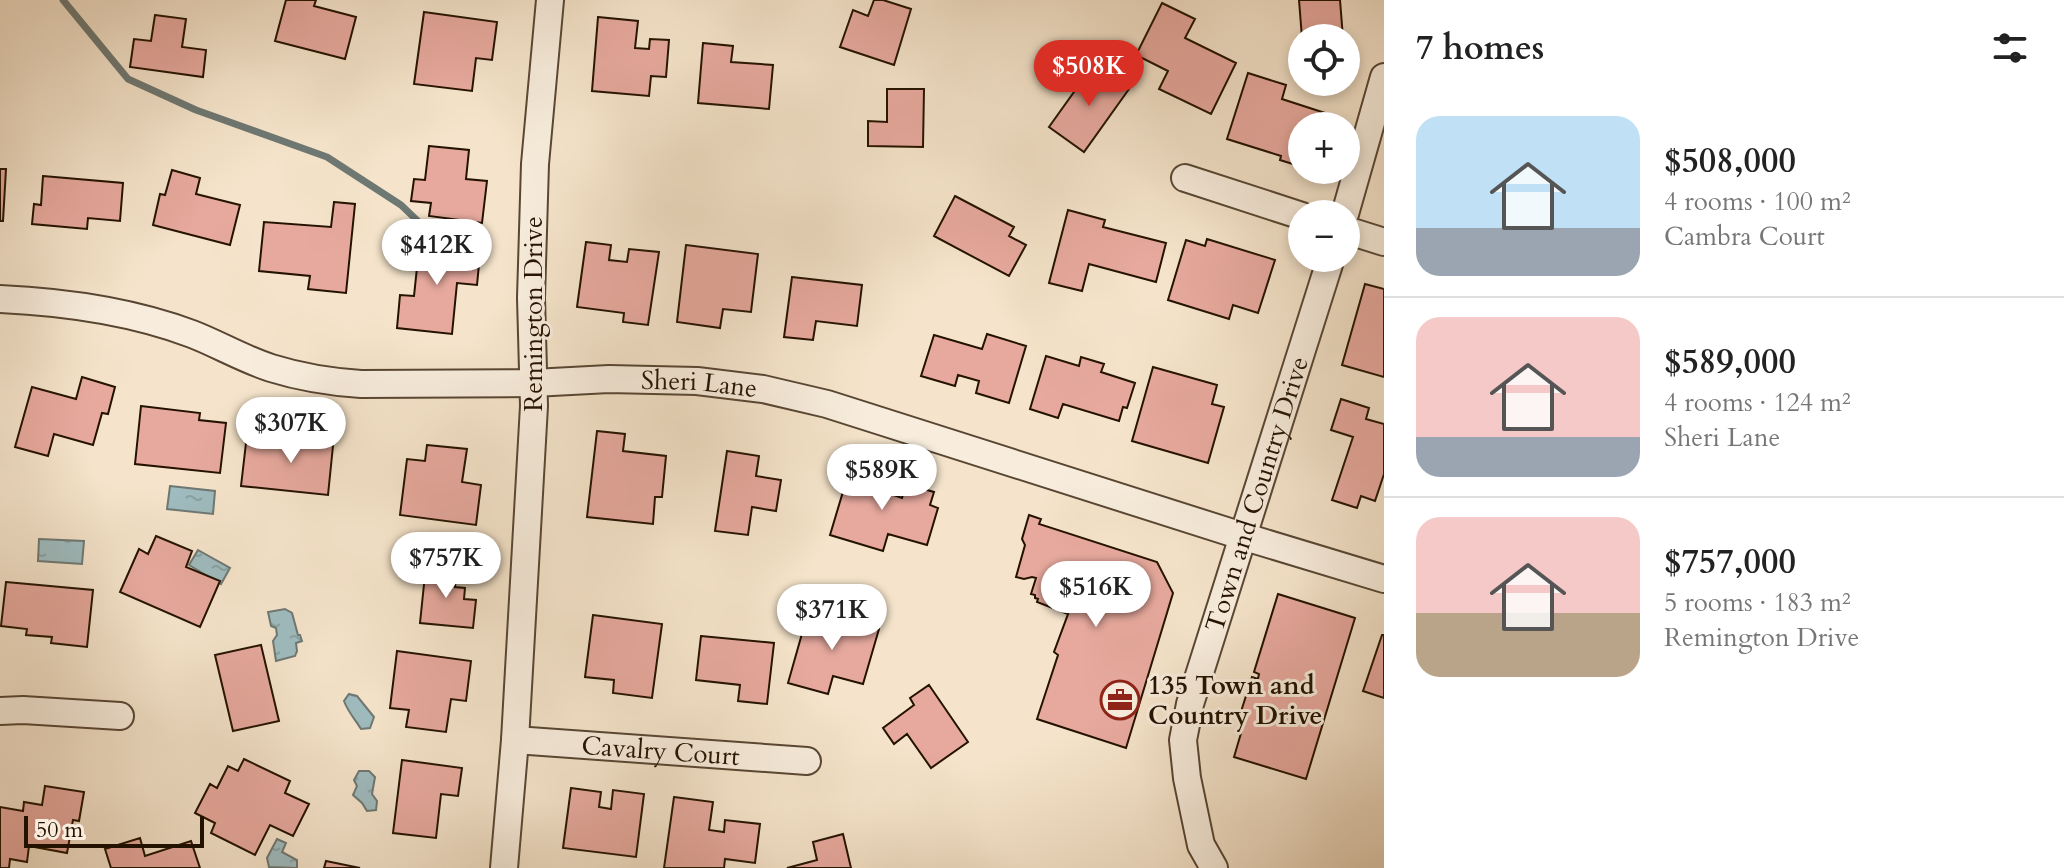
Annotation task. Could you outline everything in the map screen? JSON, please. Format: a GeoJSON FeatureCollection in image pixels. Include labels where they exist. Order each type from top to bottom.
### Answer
{"type":"FeatureCollection","features":[{"type":"Feature","properties":{"kind":"street","name":"Remington Drive"},"geometry":{"type":"LineString","coordinates":[[504,868],[515,740],[534,406],[531,298],[535,164],[550,0]]}},
{"type":"Feature","properties":{"kind":"street"},"geometry":{"type":"LineString","coordinates":[[1349,200],[1384,77]]}},
{"type":"Feature","properties":{"kind":"street"},"geometry":{"type":"LineString","coordinates":[[1185,178],[1288,211]]}},
{"type":"Feature","properties":{"kind":"street"},"geometry":{"type":"LineString","coordinates":[[1360,234],[1384,242]]}},
{"type":"Feature","properties":{"kind":"street","name":"Town and Country Drive"},"geometry":{"type":"LineString","coordinates":[[1214,868],[1201,845],[1187,778],[1183,740],[1190,704],[1327,272]]}},
{"type":"Feature","properties":{"kind":"street","name":"Sheri Lane"},"geometry":{"type":"LineString","coordinates":[[0,299],[83,307],[138,317],[191,334],[270,367],[337,382],[682,380],[763,389],[827,404],[1384,579]]}},
{"type":"Feature","properties":{"kind":"street"},"geometry":{"type":"LineString","coordinates":[[0,711],[120,716]]}},
{"type":"Feature","properties":{"kind":"street","name":"Cavalry Court"},"geometry":{"type":"LineString","coordinates":[[515,740],[807,761]]}},
{"type":"Feature","properties":{"kind":"water"},"geometry":{"type":"Polygon","coordinates":[[[170,486],[215,491],[213,514],[167,509],[170,486]]]}},
{"type":"Feature","properties":{"kind":"water"},"geometry":{"type":"Polygon","coordinates":[[[39,539],[84,541],[82,564],[38,561],[39,539]]]}},
{"type":"Feature","properties":{"kind":"water"},"geometry":{"type":"Polygon","coordinates":[[[198,550],[230,568],[221,584],[189,565],[198,550]]]}},
{"type":"Feature","properties":{"kind":"water"},"geometry":{"type":"Polygon","coordinates":[[[285,609],[292,613],[302,641],[296,643],[295,656],[276,661],[273,641],[277,635],[276,628],[271,626],[268,612],[285,609]]]}},
{"type":"Feature","properties":{"kind":"water"},"geometry":{"type":"Polygon","coordinates":[[[349,694],[357,696],[374,717],[370,728],[361,729],[350,712],[344,701],[349,694]]]}},
{"type":"Feature","properties":{"kind":"water"},"geometry":{"type":"Polygon","coordinates":[[[359,771],[369,771],[375,777],[372,794],[377,801],[376,810],[367,811],[353,795],[357,786],[354,780],[359,771]]]}},
{"type":"Feature","properties":{"kind":"water"},"geometry":{"type":"Polygon","coordinates":[[[277,839],[286,843],[282,852],[297,860],[297,868],[269,867],[267,858],[277,839]]]}},
{"type":"Feature","properties":{"kind":"building"},"geometry":{"type":"Polygon","coordinates":[[[286,0],[316,0],[314,6],[356,17],[345,59],[275,41],[286,0]]]}},
{"type":"Feature","properties":{"kind":"building"},"geometry":{"type":"Polygon","coordinates":[[[874,0],[911,9],[894,65],[840,47],[853,10],[868,16],[874,0]]]}},
{"type":"Feature","properties":{"kind":"building"},"geometry":{"type":"Polygon","coordinates":[[[1299,0],[1340,0],[1342,24],[1301,24],[1299,0]]]}},
{"type":"Feature","properties":{"kind":"building"},"geometry":{"type":"Polygon","coordinates":[[[1162,3],[1195,19],[1185,38],[1236,63],[1211,114],[1159,89],[1168,71],[1136,55],[1162,3]]]}},
{"type":"Feature","properties":{"kind":"building"},"geometry":{"type":"Polygon","coordinates":[[[424,12],[497,22],[492,60],[476,58],[472,91],[414,84],[424,12]]]}},
{"type":"Feature","properties":{"kind":"building"},"geometry":{"type":"Polygon","coordinates":[[[155,15],[186,19],[182,47],[206,50],[203,77],[130,67],[134,39],[151,41],[155,15]]]}},
{"type":"Feature","properties":{"kind":"building"},"geometry":{"type":"Polygon","coordinates":[[[598,17],[638,21],[635,48],[649,49],[650,39],[669,40],[666,77],[651,76],[649,96],[592,91],[598,17]]]}},
{"type":"Feature","properties":{"kind":"building"},"geometry":{"type":"Polygon","coordinates":[[[703,43],[733,46],[731,62],[773,65],[769,109],[698,103],[703,43]]]}},
{"type":"Feature","properties":{"kind":"building"},"geometry":{"type":"Polygon","coordinates":[[[1094,64],[1129,89],[1084,152],[1049,127],[1094,64]]]}},
{"type":"Feature","properties":{"kind":"building"},"geometry":{"type":"Polygon","coordinates":[[[1248,73],[1286,85],[1282,99],[1322,112],[1288,112],[1288,163],[1280,160],[1281,156],[1227,139],[1248,73]]]}},
{"type":"Feature","properties":{"kind":"building"},"geometry":{"type":"Polygon","coordinates":[[[887,89],[924,89],[923,147],[868,146],[868,121],[887,122],[887,89]]]}},
{"type":"Feature","properties":{"kind":"building"},"geometry":{"type":"Polygon","coordinates":[[[429,146],[469,150],[466,179],[487,181],[482,223],[429,216],[431,203],[411,201],[414,179],[425,180],[429,146]]]}},
{"type":"Feature","properties":{"kind":"building"},"geometry":{"type":"Polygon","coordinates":[[[0,169],[6,169],[3,221],[0,221],[0,169]]]}},
{"type":"Feature","properties":{"kind":"building"},"geometry":{"type":"Polygon","coordinates":[[[172,170],[200,178],[196,194],[240,205],[230,245],[153,225],[160,194],[165,195],[172,170]]]}},
{"type":"Feature","properties":{"kind":"building"},"geometry":{"type":"Polygon","coordinates":[[[43,176],[123,183],[120,221],[88,218],[87,229],[32,224],[34,204],[41,205],[43,176]]]}},
{"type":"Feature","properties":{"kind":"building"},"geometry":{"type":"Polygon","coordinates":[[[955,196],[1014,227],[1009,236],[1026,245],[1009,276],[934,236],[955,196]]]}},
{"type":"Feature","properties":{"kind":"building"},"geometry":{"type":"Polygon","coordinates":[[[334,202],[355,204],[346,293],[308,289],[310,276],[259,271],[264,222],[331,227],[334,202]]]}},
{"type":"Feature","properties":{"kind":"building"},"geometry":{"type":"Polygon","coordinates":[[[1068,210],[1105,220],[1103,227],[1166,243],[1156,282],[1089,264],[1082,291],[1049,283],[1068,210]]]}},
{"type":"Feature","properties":{"kind":"building"},"geometry":{"type":"Polygon","coordinates":[[[420,239],[456,243],[455,252],[480,254],[477,285],[457,283],[452,334],[397,328],[400,295],[414,296],[420,239]]]}},
{"type":"Feature","properties":{"kind":"building"},"geometry":{"type":"Polygon","coordinates":[[[1207,239],[1275,260],[1258,313],[1233,305],[1229,319],[1168,300],[1186,240],[1205,246],[1207,239]]]}},
{"type":"Feature","properties":{"kind":"building"},"geometry":{"type":"Polygon","coordinates":[[[586,242],[611,245],[609,260],[627,262],[629,249],[659,252],[648,325],[623,322],[624,313],[577,307],[586,242]]]}},
{"type":"Feature","properties":{"kind":"building"},"geometry":{"type":"Polygon","coordinates":[[[686,245],[758,254],[751,312],[723,309],[720,328],[677,322],[686,245]]]}},
{"type":"Feature","properties":{"kind":"building"},"geometry":{"type":"Polygon","coordinates":[[[792,277],[862,285],[857,326],[816,321],[813,340],[784,337],[792,277]]]}},
{"type":"Feature","properties":{"kind":"building"},"geometry":{"type":"Polygon","coordinates":[[[1365,284],[1384,289],[1384,377],[1342,365],[1365,284]]]}},
{"type":"Feature","properties":{"kind":"building"},"geometry":{"type":"Polygon","coordinates":[[[987,334],[1026,346],[1009,403],[976,393],[979,381],[958,375],[955,386],[921,376],[934,335],[982,349],[987,334]]]}},
{"type":"Feature","properties":{"kind":"building"},"geometry":{"type":"Polygon","coordinates":[[[1046,356],[1079,366],[1081,357],[1104,364],[1101,372],[1135,383],[1119,421],[1063,404],[1058,418],[1030,409],[1046,356]]]}},
{"type":"Feature","properties":{"kind":"building"},"geometry":{"type":"Polygon","coordinates":[[[1153,367],[1217,385],[1212,404],[1224,407],[1208,463],[1132,441],[1153,367]]]}},
{"type":"Feature","properties":{"kind":"building"},"geometry":{"type":"Polygon","coordinates":[[[82,377],[115,387],[108,414],[102,413],[93,445],[54,434],[48,456],[15,447],[32,387],[76,399],[82,377]]]}},
{"type":"Feature","properties":{"kind":"building"},"geometry":{"type":"Polygon","coordinates":[[[1341,399],[1369,408],[1366,419],[1384,424],[1384,474],[1375,501],[1361,496],[1357,508],[1332,500],[1353,437],[1331,430],[1341,399]]]}},
{"type":"Feature","properties":{"kind":"building"},"geometry":{"type":"Polygon","coordinates":[[[141,406],[200,413],[199,420],[226,423],[220,473],[135,464],[141,406]]]}},
{"type":"Feature","properties":{"kind":"building"},"geometry":{"type":"Polygon","coordinates":[[[597,431],[625,434],[623,451],[666,456],[662,497],[655,497],[653,524],[587,517],[597,431]]]}},
{"type":"Feature","properties":{"kind":"building"},"geometry":{"type":"Polygon","coordinates":[[[297,432],[334,436],[328,495],[241,486],[246,443],[295,449],[297,432]]]}},
{"type":"Feature","properties":{"kind":"building"},"geometry":{"type":"Polygon","coordinates":[[[427,445],[467,449],[462,482],[481,485],[476,525],[400,515],[407,459],[425,461],[427,445]]]}},
{"type":"Feature","properties":{"kind":"building"},"geometry":{"type":"Polygon","coordinates":[[[727,451],[759,456],[756,476],[781,480],[776,511],[752,507],[748,535],[715,531],[727,451]]]}},
{"type":"Feature","properties":{"kind":"building"},"geometry":{"type":"Polygon","coordinates":[[[851,465],[889,477],[885,492],[902,498],[906,484],[934,492],[930,505],[938,508],[927,545],[888,534],[883,551],[830,535],[851,465]]]}},
{"type":"Feature","properties":{"kind":"building"},"geometry":{"type":"Polygon","coordinates":[[[1029,515],[1041,519],[1039,524],[1157,562],[1173,593],[1126,748],[1037,719],[1058,655],[1054,652],[1068,614],[1037,602],[1035,595],[1031,594],[1036,578],[1016,577],[1029,515]]]}},
{"type":"Feature","properties":{"kind":"building"},"geometry":{"type":"Polygon","coordinates":[[[156,536],[192,551],[186,567],[220,581],[200,627],[120,592],[139,549],[148,554],[156,536]]]}},
{"type":"Feature","properties":{"kind":"building"},"geometry":{"type":"Polygon","coordinates":[[[426,565],[457,568],[455,587],[465,588],[464,599],[476,600],[473,628],[420,623],[426,565]]]}},
{"type":"Feature","properties":{"kind":"building"},"geometry":{"type":"Polygon","coordinates":[[[6,582],[93,590],[87,647],[51,643],[52,637],[26,635],[27,629],[1,626],[6,582]]]}},
{"type":"Feature","properties":{"kind":"building"},"geometry":{"type":"Polygon","coordinates":[[[1278,594],[1355,618],[1306,779],[1234,757],[1244,723],[1238,721],[1252,677],[1258,679],[1259,674],[1254,672],[1278,594]]]}},
{"type":"Feature","properties":{"kind":"building"},"geometry":{"type":"Polygon","coordinates":[[[809,609],[879,629],[863,684],[833,676],[828,694],[788,683],[809,609]]]}},
{"type":"Feature","properties":{"kind":"building"},"geometry":{"type":"Polygon","coordinates":[[[593,615],[662,624],[652,698],[613,693],[614,680],[585,677],[593,615]]]}},
{"type":"Feature","properties":{"kind":"building"},"geometry":{"type":"Polygon","coordinates":[[[1384,635],[1384,698],[1363,691],[1384,635]]]}},
{"type":"Feature","properties":{"kind":"building"},"geometry":{"type":"Polygon","coordinates":[[[701,636],[774,643],[767,704],[738,701],[740,685],[696,680],[701,636]]]}},
{"type":"Feature","properties":{"kind":"building"},"geometry":{"type":"Polygon","coordinates":[[[261,645],[279,721],[233,731],[215,655],[261,645]]]}},
{"type":"Feature","properties":{"kind":"building"},"geometry":{"type":"Polygon","coordinates":[[[397,651],[471,661],[466,701],[451,699],[446,732],[406,727],[409,710],[390,708],[397,651]]]}},
{"type":"Feature","properties":{"kind":"building"},"geometry":{"type":"Polygon","coordinates":[[[929,685],[968,742],[931,768],[907,734],[894,744],[883,728],[914,705],[910,698],[929,685]]]}},
{"type":"Feature","properties":{"kind":"building"},"geometry":{"type":"Polygon","coordinates":[[[244,759],[290,781],[285,793],[309,804],[293,836],[270,825],[255,855],[211,833],[215,823],[195,813],[210,784],[217,788],[228,766],[238,771],[244,759]]]}},
{"type":"Feature","properties":{"kind":"building"},"geometry":{"type":"Polygon","coordinates":[[[402,760],[462,768],[458,796],[441,794],[436,838],[393,833],[402,760]]]}},
{"type":"Feature","properties":{"kind":"building"},"geometry":{"type":"Polygon","coordinates":[[[45,786],[84,792],[79,821],[73,820],[67,853],[29,846],[27,862],[10,859],[9,868],[0,868],[0,807],[23,811],[24,802],[42,805],[45,786]]]}},
{"type":"Feature","properties":{"kind":"building"},"geometry":{"type":"Polygon","coordinates":[[[571,788],[601,792],[599,807],[611,809],[613,790],[644,794],[636,857],[563,848],[571,788]]]}},
{"type":"Feature","properties":{"kind":"building"},"geometry":{"type":"Polygon","coordinates":[[[674,797],[713,802],[709,830],[724,832],[725,820],[760,824],[755,863],[725,859],[724,868],[664,868],[674,797]]]}},
{"type":"Feature","properties":{"kind":"building"},"geometry":{"type":"Polygon","coordinates":[[[843,834],[851,868],[787,868],[817,860],[813,842],[843,834]]]}},
{"type":"Feature","properties":{"kind":"building"},"geometry":{"type":"Polygon","coordinates":[[[140,838],[145,856],[191,841],[200,868],[111,868],[105,849],[140,838]]]}},
{"type":"Feature","properties":{"kind":"building"},"geometry":{"type":"Polygon","coordinates":[[[326,861],[360,868],[324,868],[326,861]]]}},
{"type":"Feature","properties":{"kind":"waterway"},"geometry":{"type":"LineString","coordinates":[[63,0],[128,79],[196,110],[327,157],[401,205],[423,226]]}},
{"type":"Feature","properties":{"kind":"place","name":"135 Town and Country Drive"},"geometry":{"type":"Point","coordinates":[1120,700]}}]}
